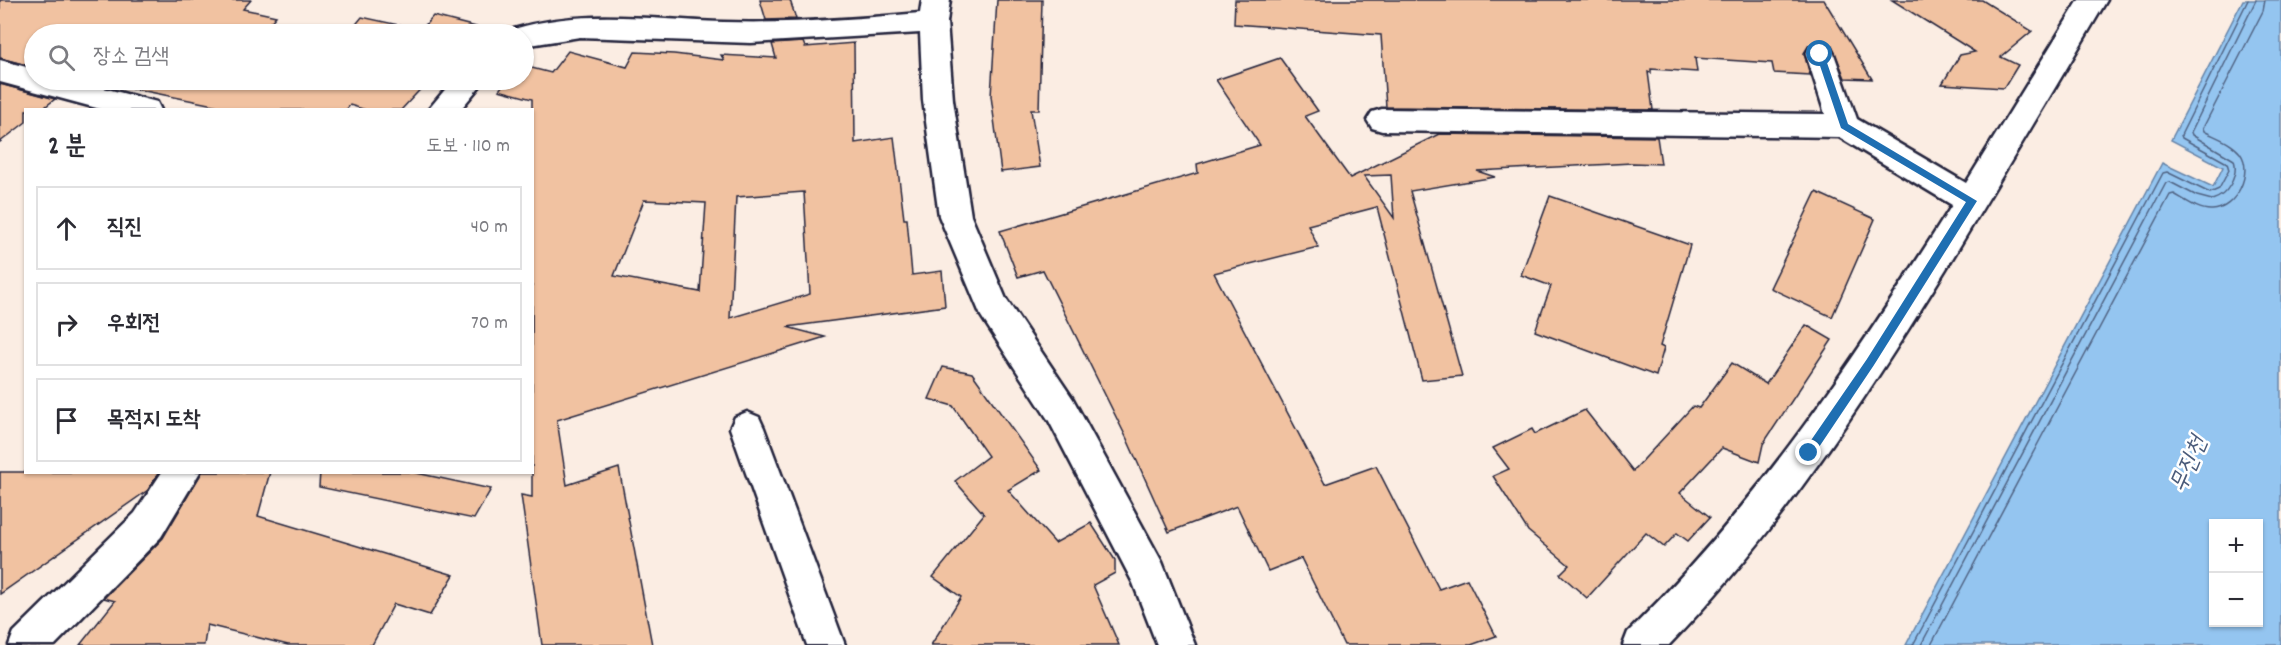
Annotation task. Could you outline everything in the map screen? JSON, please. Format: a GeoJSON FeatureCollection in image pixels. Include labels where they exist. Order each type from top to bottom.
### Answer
{"type":"FeatureCollection","features":[{"type":"Feature","properties":{"kind":"street"},"geometry":{"type":"LineString","coordinates":[[1642,645],[1682,607],[1809,453],[1972,201],[2093,0]]}},
{"type":"Feature","properties":{"kind":"street"},"geometry":{"type":"LineString","coordinates":[[534,33],[551,29],[588,13],[608,25],[749,33],[934,11],[938,100],[955,216],[993,306],[1061,410],[1149,575],[1176,645]]}},
{"type":"Feature","properties":{"kind":"street"},"geometry":{"type":"LineString","coordinates":[[1820,54],[1844,126]]}},
{"type":"Feature","properties":{"kind":"street"},"geometry":{"type":"LineString","coordinates":[[0,71],[24,77]]}},
{"type":"Feature","properties":{"kind":"street"},"geometry":{"type":"LineString","coordinates":[[72,90],[139,108]]}},
{"type":"Feature","properties":{"kind":"street"},"geometry":{"type":"LineString","coordinates":[[444,108],[461,90]]}},
{"type":"Feature","properties":{"kind":"street"},"geometry":{"type":"LineString","coordinates":[[1382,120],[1844,126],[1972,201]]}},
{"type":"Feature","properties":{"kind":"street"},"geometry":{"type":"LineString","coordinates":[[747,428],[826,645]]}},
{"type":"Feature","properties":{"kind":"street"},"geometry":{"type":"LineString","coordinates":[[28,645],[148,525],[181,474]]}},
{"type":"Feature","properties":{"kind":"water","name":"무진천"},"geometry":{"type":"Polygon","coordinates":[[[2243,0],[2281,0],[2281,645],[1906,645],[2162,163],[2213,187],[2223,167],[2171,140],[2243,0]]]}},
{"type":"Feature","properties":{"kind":"building"},"geometry":{"type":"Polygon","coordinates":[[[0,0],[251,0],[243,9],[276,16],[269,24],[24,24],[24,64],[0,58],[0,0]]]}},
{"type":"Feature","properties":{"kind":"building"},"geometry":{"type":"Polygon","coordinates":[[[760,0],[790,0],[796,19],[766,20],[760,0]]]}},
{"type":"Feature","properties":{"kind":"building"},"geometry":{"type":"Polygon","coordinates":[[[997,0],[1042,0],[1039,110],[1031,110],[1040,167],[1001,172],[991,96],[997,0]]]}},
{"type":"Feature","properties":{"kind":"building"},"geometry":{"type":"Polygon","coordinates":[[[1235,0],[1824,0],[1872,79],[1845,78],[1832,46],[1819,42],[1809,45],[1804,53],[1810,75],[1774,73],[1772,63],[1695,58],[1697,72],[1651,69],[1651,73],[1648,72],[1653,110],[1386,107],[1381,35],[1234,24],[1235,0]]]}},
{"type":"Feature","properties":{"kind":"building"},"geometry":{"type":"Polygon","coordinates":[[[1892,0],[1982,0],[2032,31],[2001,57],[2018,65],[2004,88],[1942,84],[1960,55],[1975,52],[1892,0]]]}},
{"type":"Feature","properties":{"kind":"building"},"geometry":{"type":"Polygon","coordinates":[[[433,16],[464,24],[426,24],[433,16]]]}},
{"type":"Feature","properties":{"kind":"building"},"geometry":{"type":"Polygon","coordinates":[[[362,17],[394,24],[356,24],[362,17]]]}},
{"type":"Feature","properties":{"kind":"building"},"geometry":{"type":"Polygon","coordinates":[[[803,42],[805,47],[854,43],[855,143],[894,137],[904,219],[907,219],[912,275],[942,271],[945,306],[787,327],[825,337],[557,420],[567,485],[619,468],[652,645],[542,645],[521,495],[532,497],[532,474],[534,474],[534,108],[532,108],[532,99],[499,90],[534,90],[534,69],[551,73],[568,51],[627,67],[635,52],[724,60],[721,55],[776,58],[772,44],[803,42]],[[804,192],[736,197],[730,318],[810,294],[804,192]],[[644,200],[614,276],[700,292],[706,203],[644,200]]]}},
{"type":"Feature","properties":{"kind":"building"},"geometry":{"type":"Polygon","coordinates":[[[1280,58],[1318,111],[1305,116],[1350,178],[1439,134],[1657,137],[1661,164],[1632,163],[1477,171],[1495,177],[1410,191],[1462,376],[1422,380],[1377,207],[1308,225],[1318,247],[1214,273],[1325,484],[1376,466],[1439,589],[1467,579],[1496,636],[1471,645],[1344,645],[1301,558],[1268,571],[1237,506],[1169,532],[1127,439],[1043,270],[1018,277],[1000,231],[1198,173],[1197,164],[1260,145],[1216,80],[1280,58]],[[1391,175],[1364,176],[1394,218],[1391,175]]]}},
{"type":"Feature","properties":{"kind":"building"},"geometry":{"type":"Polygon","coordinates":[[[0,84],[55,99],[44,108],[24,108],[24,124],[0,142],[0,84]]]}},
{"type":"Feature","properties":{"kind":"building"},"geometry":{"type":"Polygon","coordinates":[[[140,90],[420,90],[403,108],[360,108],[350,105],[348,108],[228,108],[140,90]]]}},
{"type":"Feature","properties":{"kind":"building"},"geometry":{"type":"Polygon","coordinates":[[[1816,192],[1875,219],[1832,317],[1770,288],[1816,192]]]}},
{"type":"Feature","properties":{"kind":"building"},"geometry":{"type":"Polygon","coordinates":[[[1550,196],[1690,245],[1660,346],[1664,348],[1656,376],[1535,331],[1551,286],[1521,275],[1550,196]]]}},
{"type":"Feature","properties":{"kind":"building"},"geometry":{"type":"Polygon","coordinates":[[[1806,325],[1832,340],[1763,444],[1759,462],[1722,448],[1680,493],[1710,517],[1688,541],[1677,533],[1664,547],[1646,533],[1587,598],[1560,574],[1569,565],[1528,531],[1493,476],[1509,469],[1493,448],[1532,429],[1535,434],[1585,410],[1633,471],[1693,406],[1699,408],[1732,363],[1766,384],[1806,325]]]}},
{"type":"Feature","properties":{"kind":"building"},"geometry":{"type":"Polygon","coordinates":[[[943,367],[972,373],[1041,470],[1008,490],[1055,543],[1091,523],[1115,560],[1115,573],[1093,585],[1119,645],[931,645],[961,597],[933,577],[984,514],[955,481],[988,456],[953,406],[929,399],[943,367]]]}},
{"type":"Feature","properties":{"kind":"building"},"geometry":{"type":"Polygon","coordinates":[[[0,472],[158,474],[148,490],[0,594],[0,472]]]}},
{"type":"Feature","properties":{"kind":"building"},"geometry":{"type":"Polygon","coordinates":[[[201,474],[269,474],[258,516],[454,575],[430,615],[394,604],[372,645],[288,645],[207,625],[204,645],[80,645],[115,601],[104,598],[163,538],[201,474]]]}},
{"type":"Feature","properties":{"kind":"building"},"geometry":{"type":"Polygon","coordinates":[[[320,474],[421,474],[491,489],[474,519],[319,487],[320,474]]]}},
{"type":"Feature","properties":{"kind":"route"},"geometry":{"type":"LineString","coordinates":[[1809,453],[1972,201],[1844,126],[1820,54]]}}]}
